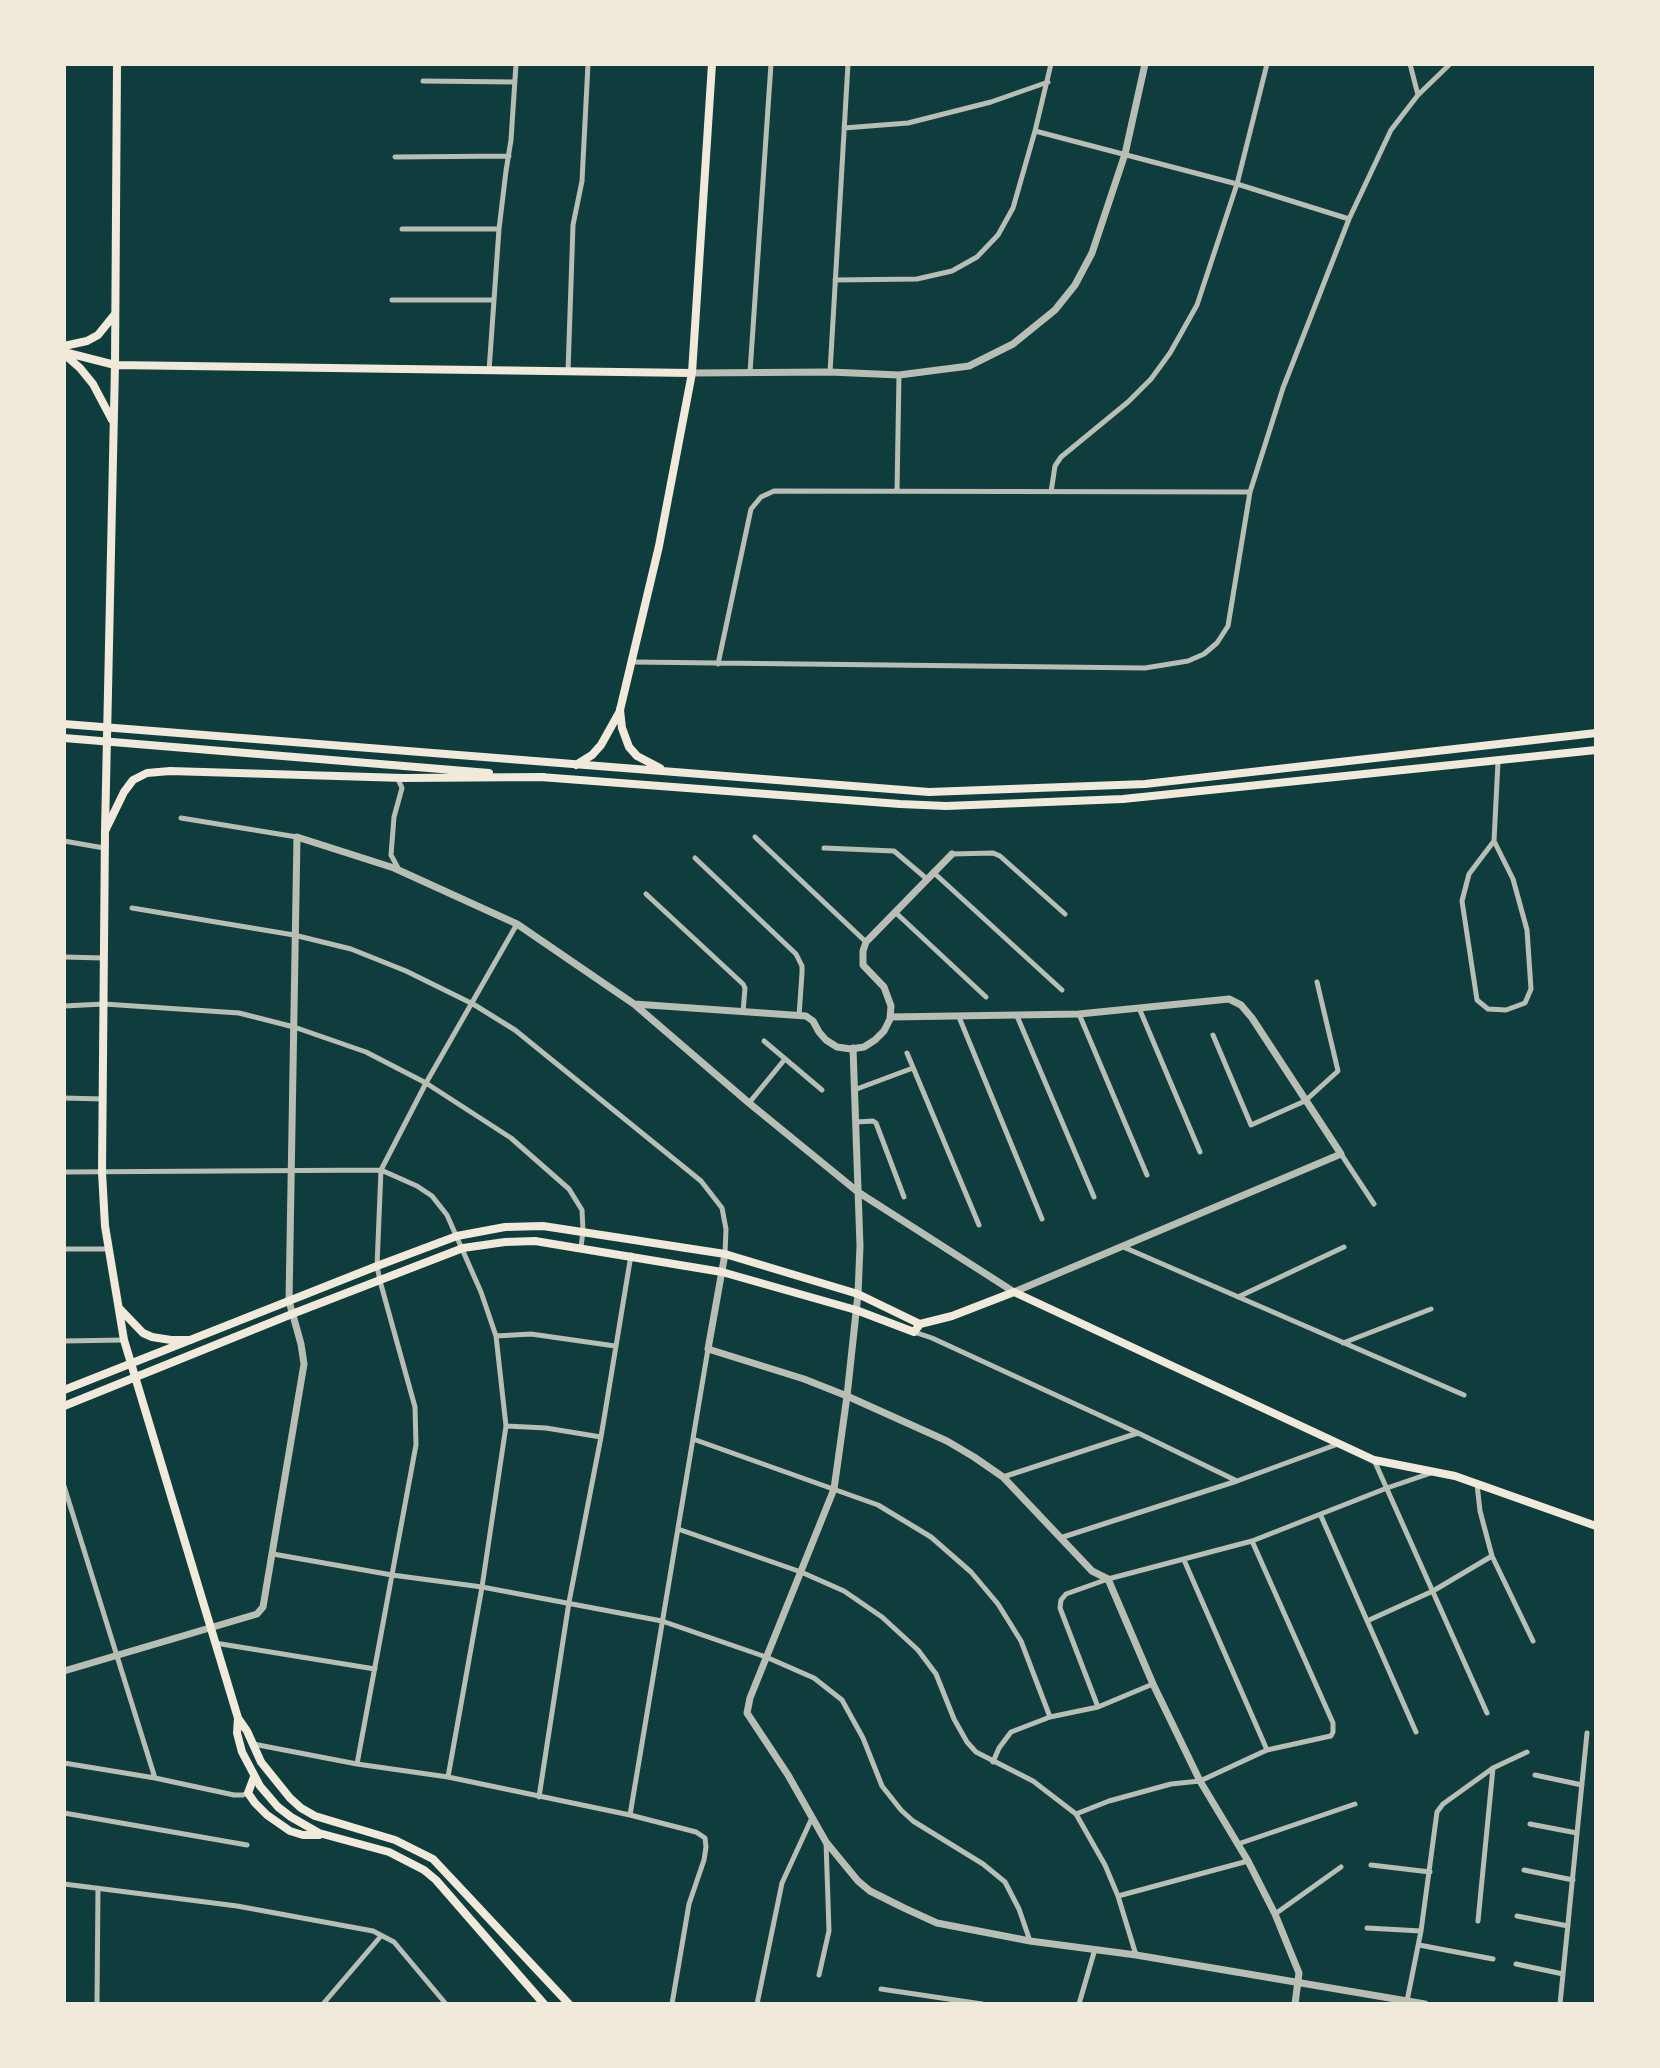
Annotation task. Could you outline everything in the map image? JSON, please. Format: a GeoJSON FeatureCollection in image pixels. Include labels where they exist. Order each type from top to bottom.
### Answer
{"type":"FeatureCollection","features":[{"type":"Feature","properties":{"kind":"main road"},"geometry":{"type":"LineString","coordinates":[[117,64],[115,364],[104,848],[102,1172],[108,1249],[124,1340],[238,1718],[239,1742],[254,1777],[278,1807],[306,1827],[323,1835],[389,1852],[424,1870],[436,1880],[544,2004]]}},
{"type":"Feature","properties":{"kind":"main road"},"geometry":{"type":"LineString","coordinates":[[575,765],[592,755],[601,745],[620,710],[659,546],[692,373],[712,64]]}},
{"type":"Feature","properties":{"kind":"main road"},"geometry":{"type":"LineString","coordinates":[[64,346],[87,341],[98,335],[115,314]]}},
{"type":"Feature","properties":{"kind":"main road"},"geometry":{"type":"LineString","coordinates":[[64,353],[115,364],[692,373]]}},
{"type":"Feature","properties":{"kind":"main road"},"geometry":{"type":"LineString","coordinates":[[64,353],[93,384],[113,420]]}},
{"type":"Feature","properties":{"kind":"main road"},"geometry":{"type":"LineString","coordinates":[[620,710],[622,728],[629,747],[647,762],[669,771]]}},
{"type":"Feature","properties":{"kind":"main road"},"geometry":{"type":"LineString","coordinates":[[64,724],[917,792],[1166,782],[1596,733]]}},
{"type":"Feature","properties":{"kind":"main road"},"geometry":{"type":"LineString","coordinates":[[64,738],[544,777],[946,806],[1124,799],[1498,762],[1596,750]]}},
{"type":"Feature","properties":{"kind":"main road"},"geometry":{"type":"LineString","coordinates":[[105,831],[129,784],[140,776],[157,771],[397,777],[544,777]]}},
{"type":"Feature","properties":{"kind":"main road"},"geometry":{"type":"LineString","coordinates":[[64,1390],[457,1236],[505,1227],[543,1226],[725,1254],[858,1294],[920,1324]]}},
{"type":"Feature","properties":{"kind":"main road"},"geometry":{"type":"LineString","coordinates":[[64,1406],[463,1248],[505,1242],[535,1241],[631,1255],[722,1272],[856,1310],[914,1332],[920,1324],[952,1316],[1014,1292],[1374,1460],[1435,1472],[1477,1484],[1596,1526]]}},
{"type":"Feature","properties":{"kind":"main road"},"geometry":{"type":"LineString","coordinates":[[118,1307],[136,1326],[152,1337],[161,1340],[190,1340]]}},
{"type":"Feature","properties":{"kind":"main road"},"geometry":{"type":"LineString","coordinates":[[238,1718],[269,1775],[301,1808],[315,1816],[396,1840],[433,1859],[569,2004]]}},
{"type":"Feature","properties":{"kind":"main road"},"geometry":{"type":"LineString","coordinates":[[254,1777],[248,1793],[267,1815],[281,1826],[303,1834],[323,1835]]}},
{"type":"Feature","properties":{"kind":"street"},"geometry":{"type":"LineString","coordinates":[[489,371],[499,229],[509,156],[516,64]]}},
{"type":"Feature","properties":{"kind":"street"},"geometry":{"type":"LineString","coordinates":[[567,372],[573,225],[582,181],[588,64]]}},
{"type":"Feature","properties":{"kind":"street"},"geometry":{"type":"LineString","coordinates":[[750,372],[771,64]]}},
{"type":"Feature","properties":{"kind":"street"},"geometry":{"type":"LineString","coordinates":[[830,372],[848,64]]}},
{"type":"Feature","properties":{"kind":"street"},"geometry":{"type":"LineString","coordinates":[[834,280],[916,279],[952,271],[977,257],[998,235],[1013,208],[1051,64]]}},
{"type":"Feature","properties":{"kind":"street"},"geometry":{"type":"LineString","coordinates":[[692,373],[830,372],[899,375],[969,366],[1013,344],[1055,310],[1075,285],[1092,253],[1125,154],[1145,64]]}},
{"type":"Feature","properties":{"kind":"street"},"geometry":{"type":"LineString","coordinates":[[1051,492],[1056,466],[1061,457],[1128,402],[1151,379],[1170,353],[1197,305],[1237,184],[1267,64]]}},
{"type":"Feature","properties":{"kind":"street"},"geometry":{"type":"LineString","coordinates":[[1410,64],[1418,95]]}},
{"type":"Feature","properties":{"kind":"street"},"geometry":{"type":"LineString","coordinates":[[632,662],[1145,668],[1188,661],[1204,654],[1217,643],[1228,626],[1250,492],[1283,388],[1349,219],[1391,130],[1418,95],[1450,64]]}},
{"type":"Feature","properties":{"kind":"street"},"geometry":{"type":"LineString","coordinates":[[423,81],[515,82]]}},
{"type":"Feature","properties":{"kind":"street"},"geometry":{"type":"LineString","coordinates":[[844,128],[908,123],[991,102],[1048,82]]}},
{"type":"Feature","properties":{"kind":"street"},"geometry":{"type":"LineString","coordinates":[[1035,131],[1237,184],[1349,219]]}},
{"type":"Feature","properties":{"kind":"street"},"geometry":{"type":"LineString","coordinates":[[395,157],[509,156]]}},
{"type":"Feature","properties":{"kind":"street"},"geometry":{"type":"LineString","coordinates":[[402,229],[499,229]]}},
{"type":"Feature","properties":{"kind":"street"},"geometry":{"type":"LineString","coordinates":[[392,300],[494,300]]}},
{"type":"Feature","properties":{"kind":"street"},"geometry":{"type":"LineString","coordinates":[[897,491],[899,375]]}},
{"type":"Feature","properties":{"kind":"street"},"geometry":{"type":"LineString","coordinates":[[718,664],[752,509],[761,497],[774,491],[1250,492]]}},
{"type":"Feature","properties":{"kind":"street"},"geometry":{"type":"LineString","coordinates":[[1494,841],[1469,874],[1462,901],[1477,1000],[1488,1009],[1506,1010],[1525,1003],[1531,989],[1527,930],[1513,879],[1494,841],[1498,762]]}},
{"type":"Feature","properties":{"kind":"street"},"geometry":{"type":"LineString","coordinates":[[397,777],[402,788],[394,817],[392,855],[399,870]]}},
{"type":"Feature","properties":{"kind":"street"},"geometry":{"type":"LineString","coordinates":[[181,818],[297,837],[399,870],[517,924],[634,1004],[748,1103],[858,1192],[1014,1292],[1341,1154]]}},
{"type":"Feature","properties":{"kind":"street"},"geometry":{"type":"LineString","coordinates":[[64,1671],[261,1612],[273,1554],[304,1364],[289,1300],[297,837]]}},
{"type":"Feature","properties":{"kind":"street"},"geometry":{"type":"LineString","coordinates":[[754,837],[866,942]]}},
{"type":"Feature","properties":{"kind":"street"},"geometry":{"type":"LineString","coordinates":[[64,841],[104,848]]}},
{"type":"Feature","properties":{"kind":"street"},"geometry":{"type":"LineString","coordinates":[[824,848],[894,851],[927,879]]}},
{"type":"Feature","properties":{"kind":"street"},"geometry":{"type":"LineString","coordinates":[[634,1004],[810,1017],[826,1040],[837,1047],[864,1047],[884,1030],[890,1017],[891,1006],[888,993],[863,965],[863,951],[866,942],[952,854],[993,853],[1000,855],[1065,914]]}},
{"type":"Feature","properties":{"kind":"street"},"geometry":{"type":"LineString","coordinates":[[695,858],[800,959],[802,973],[799,1016]]}},
{"type":"Feature","properties":{"kind":"street"},"geometry":{"type":"LineString","coordinates":[[933,872],[1062,990]]}},
{"type":"Feature","properties":{"kind":"street"},"geometry":{"type":"LineString","coordinates":[[646,894],[743,984],[745,988],[743,1012]]}},
{"type":"Feature","properties":{"kind":"street"},"geometry":{"type":"LineString","coordinates":[[132,908],[294,935],[351,949],[406,971],[472,1004],[515,1030],[701,1181],[722,1208],[726,1229],[725,1254],[630,1815]]}},
{"type":"Feature","properties":{"kind":"street"},"geometry":{"type":"LineString","coordinates":[[895,912],[986,997]]}},
{"type":"Feature","properties":{"kind":"street"},"geometry":{"type":"LineString","coordinates":[[357,1764],[416,1445],[415,1407],[377,1266],[381,1170],[426,1083],[517,924]]}},
{"type":"Feature","properties":{"kind":"street"},"geometry":{"type":"LineString","coordinates":[[64,957],[103,958]]}},
{"type":"Feature","properties":{"kind":"street"},"geometry":{"type":"LineString","coordinates":[[1213,1035],[1251,1125],[1305,1101],[1338,1071],[1317,982]]}},
{"type":"Feature","properties":{"kind":"street"},"geometry":{"type":"LineString","coordinates":[[890,1017],[1079,1014],[1221,999],[1236,1001],[1252,1018],[1374,1203]]}},
{"type":"Feature","properties":{"kind":"street"},"geometry":{"type":"LineString","coordinates":[[64,1006],[104,1004],[239,1013],[294,1027],[366,1052],[426,1083],[510,1138],[569,1189],[582,1210],[581,1247]]}},
{"type":"Feature","properties":{"kind":"street"},"geometry":{"type":"LineString","coordinates":[[1139,1008],[1200,1152]]}},
{"type":"Feature","properties":{"kind":"street"},"geometry":{"type":"LineString","coordinates":[[1079,1014],[1147,1175]]}},
{"type":"Feature","properties":{"kind":"street"},"geometry":{"type":"LineString","coordinates":[[1017,1016],[1094,1197]]}},
{"type":"Feature","properties":{"kind":"street"},"geometry":{"type":"LineString","coordinates":[[959,1017],[1042,1219]]}},
{"type":"Feature","properties":{"kind":"street"},"geometry":{"type":"LineString","coordinates":[[764,1041],[822,1090]]}},
{"type":"Feature","properties":{"kind":"street"},"geometry":{"type":"LineString","coordinates":[[853,1048],[860,1246],[858,1294],[834,1489],[750,1698],[747,1713],[788,1776],[811,1820],[826,1842],[864,1886],[937,1923],[1030,1941],[1136,1955],[1425,2004]]}},
{"type":"Feature","properties":{"kind":"street"},"geometry":{"type":"LineString","coordinates":[[907,1053],[980,1225]]}},
{"type":"Feature","properties":{"kind":"street"},"geometry":{"type":"LineString","coordinates":[[748,1103],[785,1059]]}},
{"type":"Feature","properties":{"kind":"street"},"geometry":{"type":"LineString","coordinates":[[854,1090],[913,1068]]}},
{"type":"Feature","properties":{"kind":"street"},"geometry":{"type":"LineString","coordinates":[[64,1098],[102,1099]]}},
{"type":"Feature","properties":{"kind":"street"},"geometry":{"type":"LineString","coordinates":[[856,1122],[870,1120],[876,1123],[904,1197]]}},
{"type":"Feature","properties":{"kind":"street"},"geometry":{"type":"LineString","coordinates":[[64,1172],[381,1170],[417,1186],[432,1196],[447,1215],[481,1292],[496,1336],[506,1426],[482,1587],[448,1777]]}},
{"type":"Feature","properties":{"kind":"street"},"geometry":{"type":"LineString","coordinates":[[1121,1246],[1464,1395]]}},
{"type":"Feature","properties":{"kind":"street"},"geometry":{"type":"LineString","coordinates":[[1238,1298],[1344,1247]]}},
{"type":"Feature","properties":{"kind":"street"},"geometry":{"type":"LineString","coordinates":[[64,1249],[108,1249]]}},
{"type":"Feature","properties":{"kind":"street"},"geometry":{"type":"LineString","coordinates":[[539,1797],[569,1602],[601,1437],[631,1255]]}},
{"type":"Feature","properties":{"kind":"street"},"geometry":{"type":"LineString","coordinates":[[1343,1343],[1431,1309]]}},
{"type":"Feature","properties":{"kind":"street"},"geometry":{"type":"LineString","coordinates":[[920,1324],[932,1338]]}},
{"type":"Feature","properties":{"kind":"street"},"geometry":{"type":"LineString","coordinates":[[914,1332],[932,1338],[1138,1433],[1237,1481]]}},
{"type":"Feature","properties":{"kind":"street"},"geometry":{"type":"LineString","coordinates":[[496,1336],[531,1334],[615,1346]]}},
{"type":"Feature","properties":{"kind":"street"},"geometry":{"type":"LineString","coordinates":[[64,1341],[124,1340]]}},
{"type":"Feature","properties":{"kind":"street"},"geometry":{"type":"LineString","coordinates":[[708,1349],[804,1379],[847,1396],[946,1441],[974,1457],[1003,1477],[1092,1571],[1108,1579],[1153,1684],[1200,1781],[1248,1861],[1275,1914],[1297,1967],[1299,1982],[1295,2004]]}},
{"type":"Feature","properties":{"kind":"street"},"geometry":{"type":"LineString","coordinates":[[506,1426],[546,1428],[601,1437]]}},
{"type":"Feature","properties":{"kind":"street"},"geometry":{"type":"LineString","coordinates":[[1003,1477],[1138,1433]]}},
{"type":"Feature","properties":{"kind":"street"},"geometry":{"type":"LineString","coordinates":[[693,1439],[878,1505],[931,1537],[971,1572],[998,1604],[1021,1641],[1050,1717]]}},
{"type":"Feature","properties":{"kind":"street"},"geometry":{"type":"LineString","coordinates":[[1060,1538],[1237,1481],[1338,1444]]}},
{"type":"Feature","properties":{"kind":"street"},"geometry":{"type":"LineString","coordinates":[[1374,1460],[1487,1713]]}},
{"type":"Feature","properties":{"kind":"street"},"geometry":{"type":"LineString","coordinates":[[1098,1707],[1060,1608],[1061,1600],[1066,1594],[1108,1579],[1252,1541],[1321,1516],[1387,1488],[1435,1472]]}},
{"type":"Feature","properties":{"kind":"street"},"geometry":{"type":"LineString","coordinates":[[1477,1484],[1480,1511],[1492,1556],[1533,1641]]}},
{"type":"Feature","properties":{"kind":"street"},"geometry":{"type":"LineString","coordinates":[[64,1486],[155,1778]]}},
{"type":"Feature","properties":{"kind":"street"},"geometry":{"type":"LineString","coordinates":[[1321,1516],[1416,1732]]}},
{"type":"Feature","properties":{"kind":"street"},"geometry":{"type":"LineString","coordinates":[[678,1529],[801,1572],[844,1591],[882,1617],[918,1650],[936,1674],[966,1742],[976,1752],[993,1762],[1033,1781],[1076,1814],[1105,1865],[1118,1896],[1136,1955]]}},
{"type":"Feature","properties":{"kind":"street"},"geometry":{"type":"LineString","coordinates":[[1076,1814],[1109,1801],[1171,1784],[1200,1781],[1267,1750],[1331,1736],[1333,1723],[1252,1541]]}},
{"type":"Feature","properties":{"kind":"street"},"geometry":{"type":"LineString","coordinates":[[273,1554],[392,1575],[482,1587],[662,1620],[766,1657],[814,1678],[842,1700],[863,1738],[882,1786],[901,1810],[913,1821],[982,1864],[1005,1882],[1030,1941]]}},
{"type":"Feature","properties":{"kind":"street"},"geometry":{"type":"LineString","coordinates":[[1367,1621],[1433,1591],[1492,1556]]}},
{"type":"Feature","properties":{"kind":"street"},"geometry":{"type":"LineString","coordinates":[[1184,1560],[1267,1750]]}},
{"type":"Feature","properties":{"kind":"street"},"geometry":{"type":"LineString","coordinates":[[214,1643],[375,1669]]}},
{"type":"Feature","properties":{"kind":"street"},"geometry":{"type":"LineString","coordinates":[[993,1762],[999,1748],[1011,1732],[1050,1717],[1098,1707],[1153,1684]]}},
{"type":"Feature","properties":{"kind":"street"},"geometry":{"type":"LineString","coordinates":[[1560,2004],[1587,1734]]}},
{"type":"Feature","properties":{"kind":"street"},"geometry":{"type":"LineString","coordinates":[[252,1743],[357,1764],[448,1777],[630,1815],[696,1832],[705,1838],[704,1860],[689,1904],[672,2004]]}},
{"type":"Feature","properties":{"kind":"street"},"geometry":{"type":"LineString","coordinates":[[1407,2001],[1419,1945],[1437,1812],[1443,1804],[1493,1768],[1527,1752]]}},
{"type":"Feature","properties":{"kind":"street"},"geometry":{"type":"LineString","coordinates":[[64,1763],[155,1778],[234,1795],[248,1793]]}},
{"type":"Feature","properties":{"kind":"street"},"geometry":{"type":"LineString","coordinates":[[1478,1921],[1493,1768]]}},
{"type":"Feature","properties":{"kind":"street"},"geometry":{"type":"LineString","coordinates":[[1535,1775],[1582,1785]]}},
{"type":"Feature","properties":{"kind":"street"},"geometry":{"type":"LineString","coordinates":[[1238,1844],[1355,1804]]}},
{"type":"Feature","properties":{"kind":"street"},"geometry":{"type":"LineString","coordinates":[[64,1813],[247,1845]]}},
{"type":"Feature","properties":{"kind":"street"},"geometry":{"type":"LineString","coordinates":[[757,2004],[782,1883],[811,1820]]}},
{"type":"Feature","properties":{"kind":"street"},"geometry":{"type":"LineString","coordinates":[[1530,1824],[1577,1833]]}},
{"type":"Feature","properties":{"kind":"street"},"geometry":{"type":"LineString","coordinates":[[819,1975],[829,1931],[826,1842]]}},
{"type":"Feature","properties":{"kind":"street"},"geometry":{"type":"LineString","coordinates":[[1118,1896],[1248,1861]]}},
{"type":"Feature","properties":{"kind":"street"},"geometry":{"type":"LineString","coordinates":[[1371,1865],[1430,1872]]}},
{"type":"Feature","properties":{"kind":"street"},"geometry":{"type":"LineString","coordinates":[[1275,1914],[1341,1867]]}},
{"type":"Feature","properties":{"kind":"street"},"geometry":{"type":"LineString","coordinates":[[1524,1870],[1573,1880]]}},
{"type":"Feature","properties":{"kind":"street"},"geometry":{"type":"LineString","coordinates":[[64,1884],[237,1906],[373,1931],[394,1942],[446,2004]]}},
{"type":"Feature","properties":{"kind":"street"},"geometry":{"type":"LineString","coordinates":[[97,2004],[98,1888]]}},
{"type":"Feature","properties":{"kind":"street"},"geometry":{"type":"LineString","coordinates":[[1517,1916],[1568,1926]]}},
{"type":"Feature","properties":{"kind":"street"},"geometry":{"type":"LineString","coordinates":[[1367,1928],[1421,1931]]}},
{"type":"Feature","properties":{"kind":"street"},"geometry":{"type":"LineString","coordinates":[[323,2004],[381,1936]]}},
{"type":"Feature","properties":{"kind":"street"},"geometry":{"type":"LineString","coordinates":[[1419,1945],[1492,1959]]}},
{"type":"Feature","properties":{"kind":"street"},"geometry":{"type":"LineString","coordinates":[[1079,2004],[1095,1949]]}},
{"type":"Feature","properties":{"kind":"street"},"geometry":{"type":"LineString","coordinates":[[1516,1964],[1563,1974]]}},
{"type":"Feature","properties":{"kind":"street"},"geometry":{"type":"LineString","coordinates":[[881,1989],[982,2004]]}}]}
